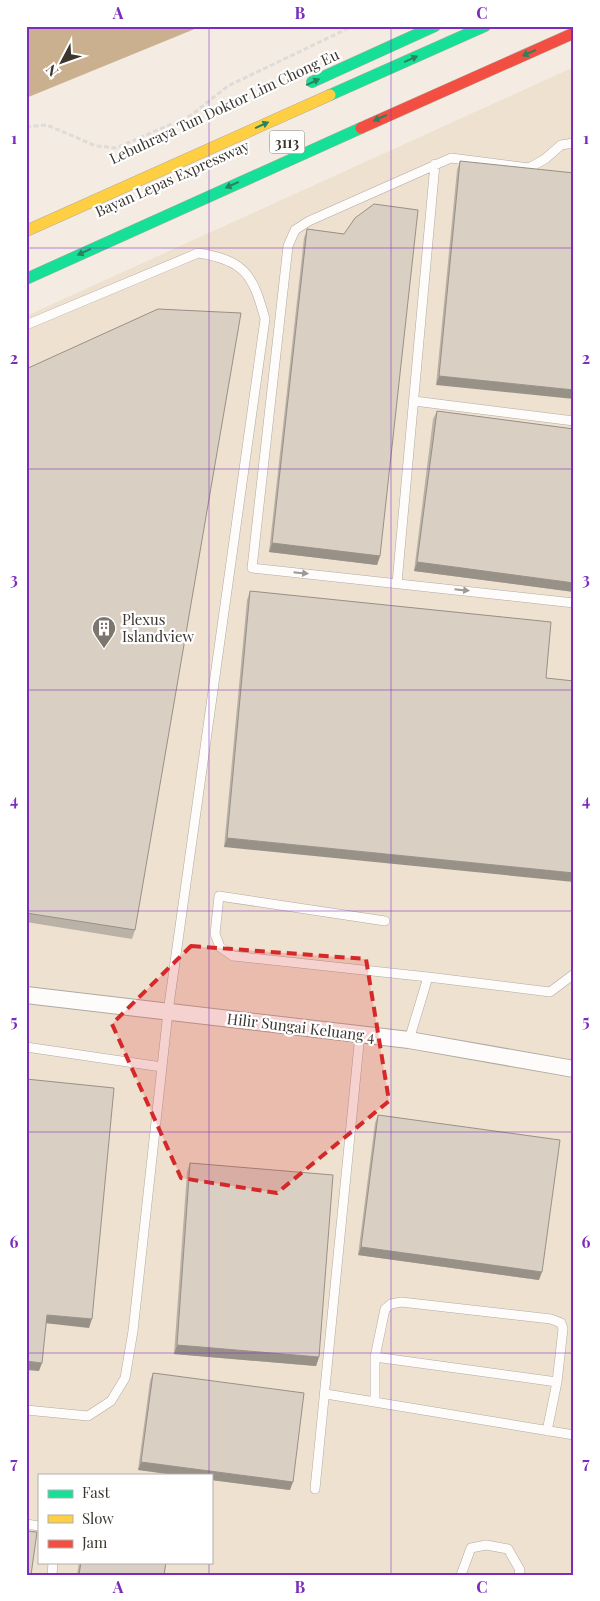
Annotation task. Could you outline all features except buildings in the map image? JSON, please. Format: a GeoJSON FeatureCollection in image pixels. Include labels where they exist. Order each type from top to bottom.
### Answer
{"type":"FeatureCollection","features":[{"type":"Feature","properties":{"kind":"highway","name":"Lebuhraya Tun Doktor Lim Chong Eu"},"geometry":{"type":"LineString","coordinates":[[303,86],[435,26]]}},
{"type":"Feature","properties":{"kind":"highway","name":"Bayan Lepas Expressway"},"geometry":{"type":"LineString","coordinates":[[26,230],[485,26]]}},
{"type":"Feature","properties":{"kind":"highway","name":"3113"},"geometry":{"type":"LineString","coordinates":[[26,279],[155,219],[574,33]]}},
{"type":"Feature","properties":{"kind":"street","name":"Hilir Sungai Keluang 4"},"geometry":{"type":"LineString","coordinates":[[26,995],[409,1040],[574,1069]]}},
{"type":"Feature","properties":{"kind":"lane"},"geometry":{"type":"LineString","coordinates":[[574,143],[561,145],[545,159],[529,168],[451,158],[309,221],[295,230],[288,246],[252,568],[574,603]]}},
{"type":"Feature","properties":{"kind":"lane"},"geometry":{"type":"LineString","coordinates":[[397,583],[436,164]]}},
{"type":"Feature","properties":{"kind":"lane"},"geometry":{"type":"LineString","coordinates":[[26,325],[198,253],[224,257],[240,267],[257,290],[265,319],[168,1012],[133,1331],[125,1378],[111,1401],[88,1416],[26,1410]]}},
{"type":"Feature","properties":{"kind":"lane"},"geometry":{"type":"LineString","coordinates":[[414,401],[574,421]]}},
{"type":"Feature","properties":{"kind":"lane"},"geometry":{"type":"LineString","coordinates":[[386,921],[219,896],[215,934],[220,947],[233,956],[550,992],[574,974]]}},
{"type":"Feature","properties":{"kind":"lane"},"geometry":{"type":"LineString","coordinates":[[409,1040],[428,977]]}},
{"type":"Feature","properties":{"kind":"lane"},"geometry":{"type":"LineString","coordinates":[[315,1489],[326,1394],[360,1034]]}},
{"type":"Feature","properties":{"kind":"lane"},"geometry":{"type":"LineString","coordinates":[[26,1047],[162,1067]]}},
{"type":"Feature","properties":{"kind":"lane"},"geometry":{"type":"LineString","coordinates":[[375,1402],[375,1356],[385,1309],[391,1304],[401,1302],[551,1319],[561,1323],[563,1329],[557,1382],[547,1431]]}},
{"type":"Feature","properties":{"kind":"lane"},"geometry":{"type":"LineString","coordinates":[[375,1356],[557,1382]]}},
{"type":"Feature","properties":{"kind":"lane"},"geometry":{"type":"LineString","coordinates":[[326,1394],[574,1435]]}},
{"type":"Feature","properties":{"kind":"lane"},"geometry":{"type":"LineString","coordinates":[[461,1575],[471,1548],[486,1545],[508,1549],[520,1570],[519,1575]]}},
{"type":"Feature","properties":{"kind":"path"},"geometry":{"type":"LineString","coordinates":[[26,127],[47,125],[96,146],[116,148],[190,116],[228,86],[353,26]]}},
{"type":"Feature","properties":{"kind":"highlighted area"},"geometry":{"type":"Polygon","coordinates":[[[191,946],[366,959],[389,1101],[277,1193],[181,1178],[112,1024],[191,946]]]}},
{"type":"Feature","properties":{"kind":"shaded area"},"geometry":{"type":"Polygon","coordinates":[[[26,26],[202,26],[26,98],[26,26]]]}},
{"type":"Feature","properties":{"kind":"shaded area"},"geometry":{"type":"Polygon","coordinates":[[[574,67],[574,1575],[26,1575],[26,316],[574,67]]]}},
{"type":"Feature","properties":{"kind":"traffic: fast"},"geometry":{"type":"LineString","coordinates":[[312,82],[435,26]]}},
{"type":"Feature","properties":{"kind":"traffic: fast"},"geometry":{"type":"LineString","coordinates":[[330,95],[485,26]]}},
{"type":"Feature","properties":{"kind":"traffic: fast"},"geometry":{"type":"LineString","coordinates":[[26,279],[361,128]]}},
{"type":"Feature","properties":{"kind":"traffic: slow"},"geometry":{"type":"LineString","coordinates":[[26,231],[330,95]]}},
{"type":"Feature","properties":{"kind":"traffic: jam"},"geometry":{"type":"LineString","coordinates":[[361,128],[574,33]]}},
{"type":"Feature","properties":{"kind":"place","name":"Plexus Islandview"},"geometry":{"type":"Point","coordinates":[104,649]}}]}
